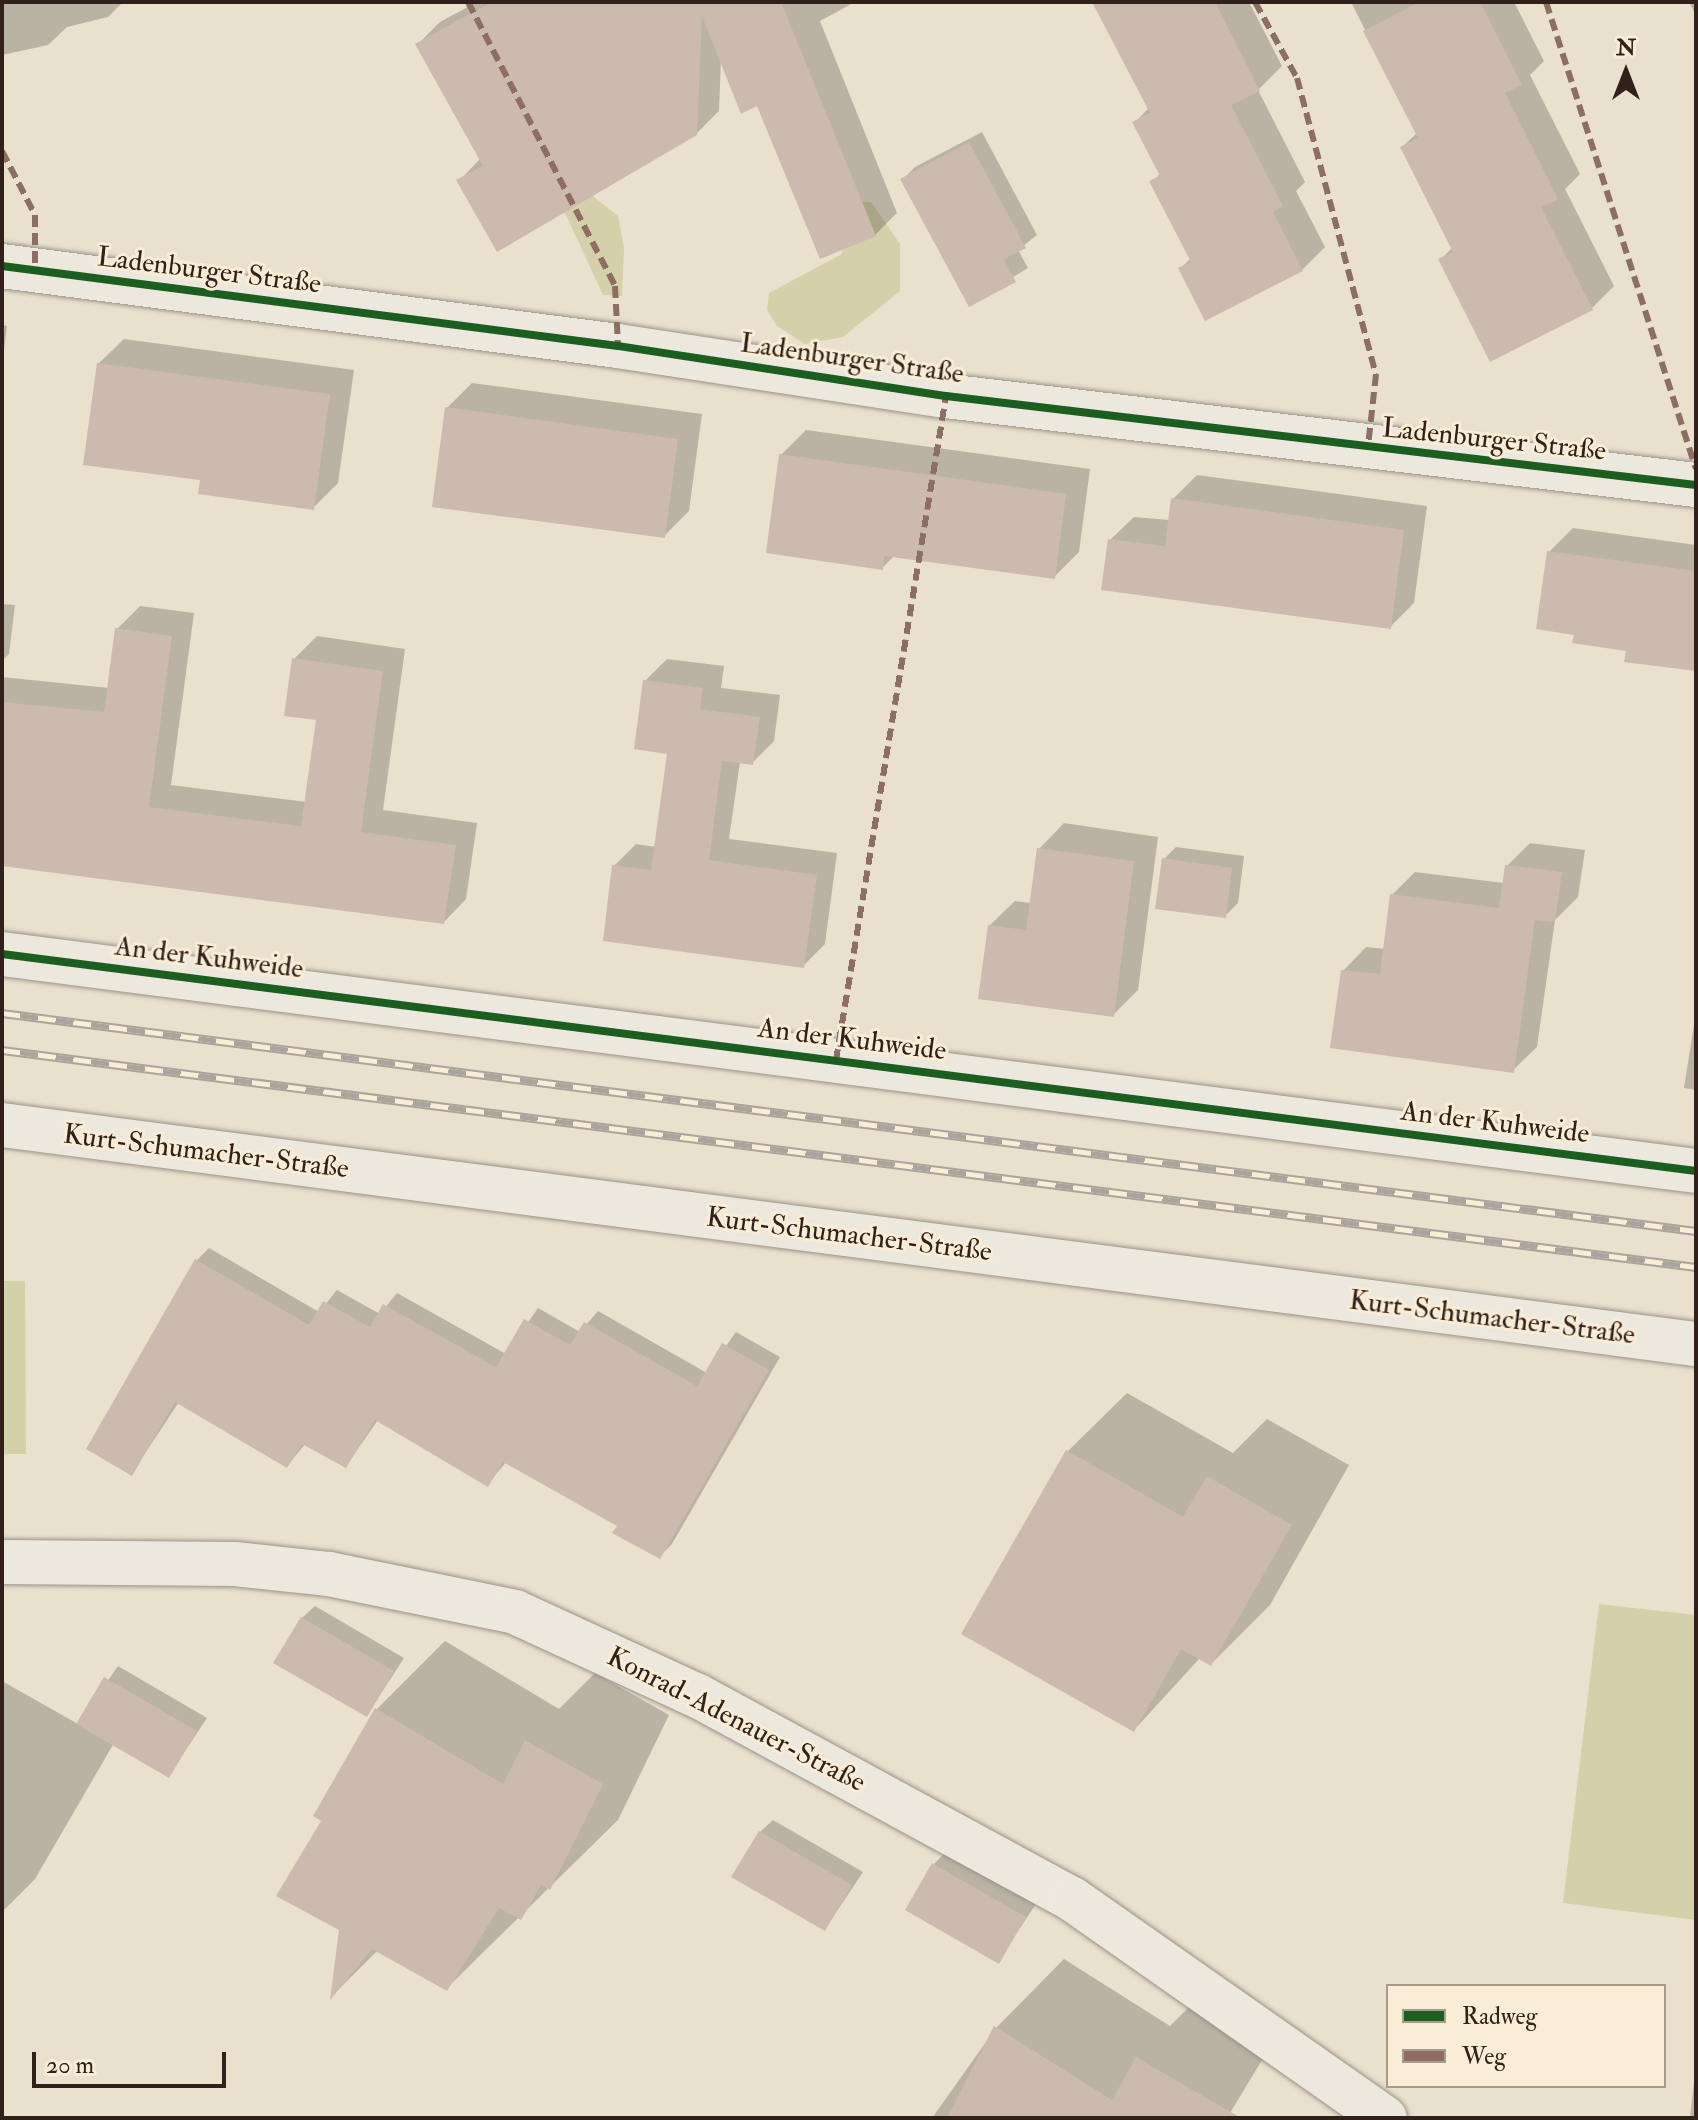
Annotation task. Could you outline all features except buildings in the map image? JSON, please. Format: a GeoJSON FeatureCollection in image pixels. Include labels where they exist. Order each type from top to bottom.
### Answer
{"type":"FeatureCollection","features":[{"type":"Feature","properties":{"kind":"street","name":"Ladenburger Straße"},"geometry":{"type":"LineString","coordinates":[[2,266],[618,346],[946,396],[1696,485]]}},
{"type":"Feature","properties":{"kind":"street","name":"An der Kuhweide"},"geometry":{"type":"LineString","coordinates":[[2,954],[1696,1171]]}},
{"type":"Feature","properties":{"kind":"street","name":"Kurt-Schumacher-Straße"},"geometry":{"type":"LineString","coordinates":[[2,1125],[1696,1344]]}},
{"type":"Feature","properties":{"kind":"street","name":"Konrad-Adenauer-Straße"},"geometry":{"type":"LineString","coordinates":[[2,1562],[235,1564],[329,1574],[515,1612],[698,1696],[1072,1899],[1385,2118]]}},
{"type":"Feature","properties":{"kind":"shaded area"},"geometry":{"type":"Polygon","coordinates":[[[537,152],[618,216],[624,248],[622,296],[603,295],[537,152]]]}},
{"type":"Feature","properties":{"kind":"shaded area"},"geometry":{"type":"Polygon","coordinates":[[[848,201],[871,202],[900,244],[900,291],[843,337],[805,344],[777,326],[767,310],[769,293],[842,254],[848,201]]]}},
{"type":"Feature","properties":{"kind":"shaded area"},"geometry":{"type":"Polygon","coordinates":[[[2,1281],[25,1281],[26,1454],[2,1454],[2,1281]]]}},
{"type":"Feature","properties":{"kind":"shaded area"},"geometry":{"type":"Polygon","coordinates":[[[1599,1604],[1696,1615],[1696,1920],[1563,1903],[1599,1604]]]}},
{"type":"Feature","properties":{"kind":"railway"},"geometry":{"type":"LineString","coordinates":[[2,1013],[1696,1231]]}},
{"type":"Feature","properties":{"kind":"railway"},"geometry":{"type":"LineString","coordinates":[[2,1050],[1696,1267]]}},
{"type":"Feature","properties":{"kind":"marked path"},"geometry":{"type":"LineString","coordinates":[[468,2],[615,286],[618,346]]}},
{"type":"Feature","properties":{"kind":"marked path"},"geometry":{"type":"LineString","coordinates":[[1255,2],[1297,78],[1376,374],[1368,447]]}},
{"type":"Feature","properties":{"kind":"marked path"},"geometry":{"type":"LineString","coordinates":[[1546,2],[1696,469]]}},
{"type":"Feature","properties":{"kind":"marked path"},"geometry":{"type":"LineString","coordinates":[[2,151],[35,215],[35,270]]}},
{"type":"Feature","properties":{"kind":"marked path"},"geometry":{"type":"LineString","coordinates":[[836,1060],[946,396]]}},
{"type":"Feature","properties":{"kind":"cycle path"},"geometry":{"type":"LineString","coordinates":[[2,266],[618,346],[946,396],[1696,485]]}},
{"type":"Feature","properties":{"kind":"cycle path"},"geometry":{"type":"LineString","coordinates":[[2,954],[1696,1171]]}}]}
